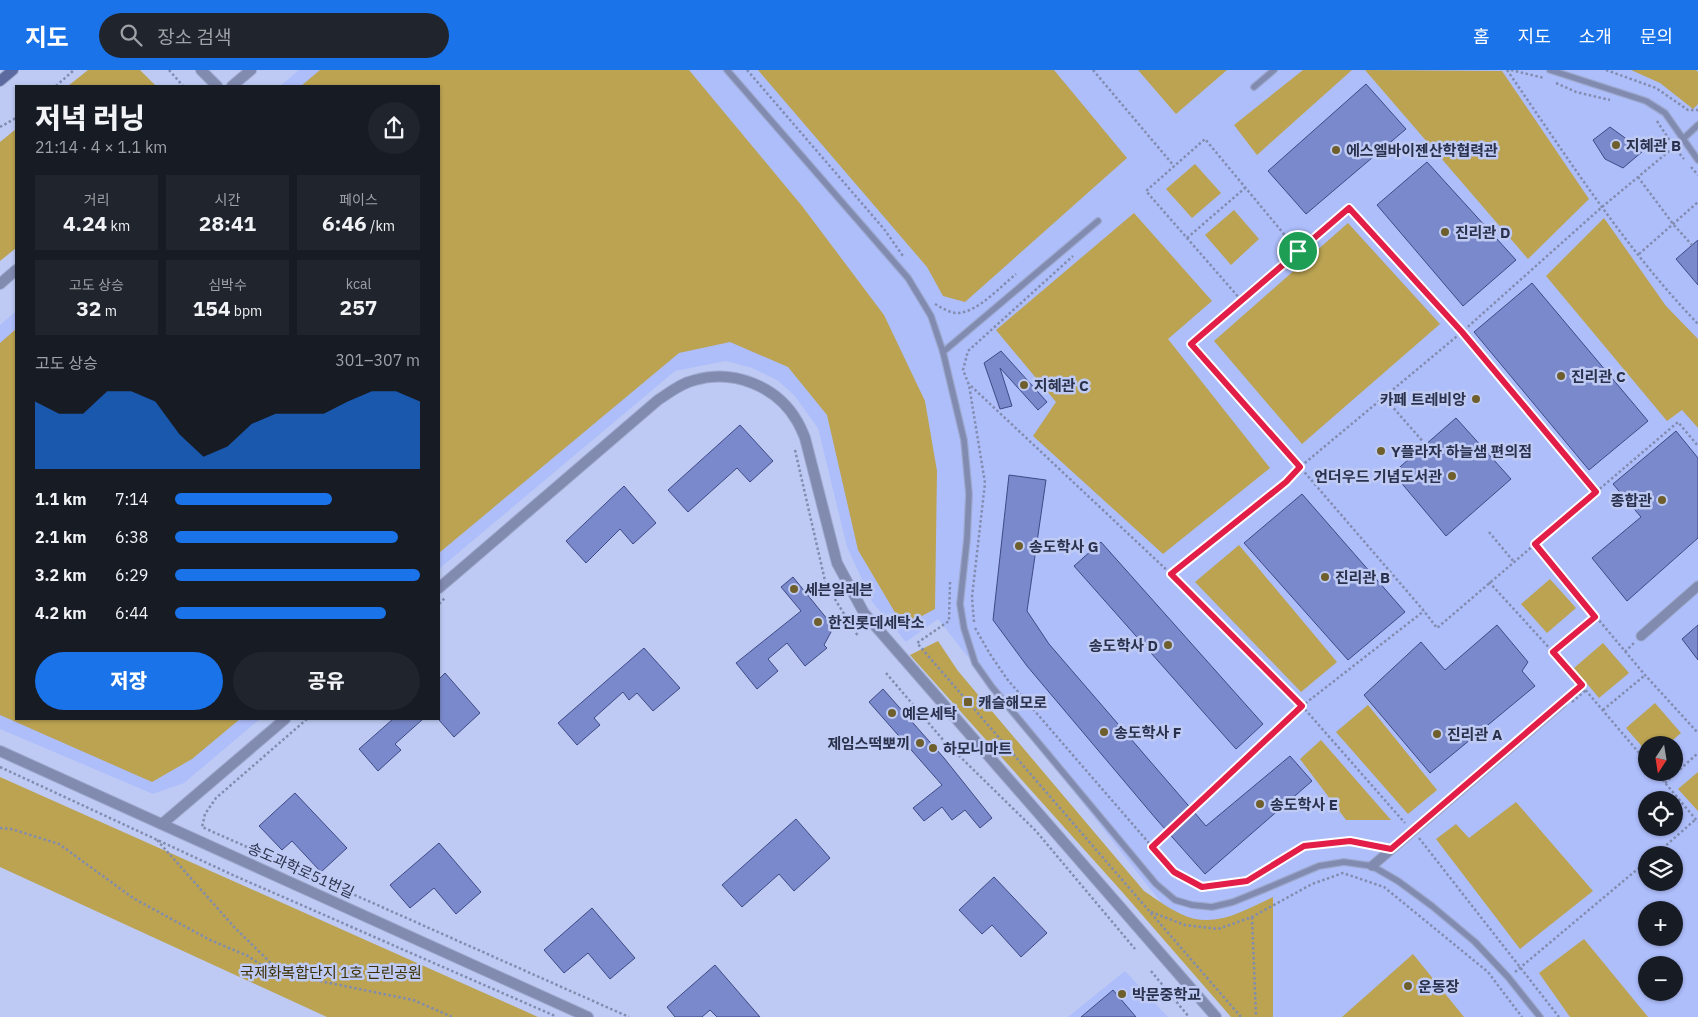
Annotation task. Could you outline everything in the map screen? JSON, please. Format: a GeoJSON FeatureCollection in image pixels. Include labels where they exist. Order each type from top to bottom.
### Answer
{"type":"FeatureCollection","features":[{"type":"Feature","properties":{"kind":"main road"},"geometry":{"type":"LineString","coordinates":[[0,81],[13,70]]}},
{"type":"Feature","properties":{"kind":"street"},"geometry":{"type":"LineString","coordinates":[[201,70],[216,85]]}},
{"type":"Feature","properties":{"kind":"street"},"geometry":{"type":"LineString","coordinates":[[233,85],[251,70]]}},
{"type":"Feature","properties":{"kind":"street"},"geometry":{"type":"LineString","coordinates":[[0,284],[15,271]]}},
{"type":"Feature","properties":{"kind":"street"},"geometry":{"type":"LineString","coordinates":[[440,587],[658,400],[676,388],[693,380],[712,376],[732,377],[751,382],[768,390],[784,404],[797,420],[805,438],[837,563],[864,613],[1216,1017]]}},
{"type":"Feature","properties":{"kind":"street"},"geometry":{"type":"LineString","coordinates":[[1641,636],[1698,586]]}},
{"type":"Feature","properties":{"kind":"street"},"geometry":{"type":"LineString","coordinates":[[1372,866],[1562,703]]}},
{"type":"Feature","properties":{"kind":"street"},"geometry":{"type":"LineString","coordinates":[[162,824],[284,720]]}},
{"type":"Feature","properties":{"kind":"street","name":"송도과학로51번길"},"geometry":{"type":"LineString","coordinates":[[0,751],[588,1017]]}},
{"type":"Feature","properties":{"kind":"lane"},"geometry":{"type":"LineString","coordinates":[[727,70],[908,278],[931,316],[943,352],[964,440],[969,494],[967,540],[960,604],[964,628],[975,663],[998,695],[1156,884],[1174,900],[1192,905],[1212,907],[1233,902],[1265,890],[1319,866],[1344,862],[1372,866],[1398,881],[1432,906],[1475,942],[1508,977],[1540,1017]]}},
{"type":"Feature","properties":{"kind":"lane"},"geometry":{"type":"LineString","coordinates":[[1254,87],[1274,70]]}},
{"type":"Feature","properties":{"kind":"lane"},"geometry":{"type":"LineString","coordinates":[[1550,70],[1646,101],[1665,113],[1698,160]]}},
{"type":"Feature","properties":{"kind":"lane"},"geometry":{"type":"LineString","coordinates":[[1684,138],[1698,125]]}},
{"type":"Feature","properties":{"kind":"lane"},"geometry":{"type":"LineString","coordinates":[[943,352],[1098,221]]}},
{"type":"Feature","properties":{"kind":"path"},"geometry":{"type":"LineString","coordinates":[[57,85],[74,70]]}},
{"type":"Feature","properties":{"kind":"path"},"geometry":{"type":"LineString","coordinates":[[170,70],[182,85]]}},
{"type":"Feature","properties":{"kind":"path"},"geometry":{"type":"LineString","coordinates":[[746,70],[884,229],[904,257]]}},
{"type":"Feature","properties":{"kind":"path"},"geometry":{"type":"LineString","coordinates":[[1093,70],[1174,166]]}},
{"type":"Feature","properties":{"kind":"path"},"geometry":{"type":"LineString","coordinates":[[1509,70],[1542,77],[1576,92],[1615,102]]}},
{"type":"Feature","properties":{"kind":"path"},"geometry":{"type":"LineString","coordinates":[[1509,70],[1602,207],[1670,296],[1698,324]]}},
{"type":"Feature","properties":{"kind":"path"},"geometry":{"type":"LineString","coordinates":[[1606,70],[1656,88],[1688,110],[1698,110]]}},
{"type":"Feature","properties":{"kind":"path"},"geometry":{"type":"LineString","coordinates":[[1171,574],[1286,482],[1300,467],[1462,332],[1602,207],[1674,146],[1655,117]]}},
{"type":"Feature","properties":{"kind":"path"},"geometry":{"type":"LineString","coordinates":[[0,127],[15,119]]}},
{"type":"Feature","properties":{"kind":"path"},"geometry":{"type":"LineString","coordinates":[[1241,300],[1146,191],[1206,138],[1298,251]]}},
{"type":"Feature","properties":{"kind":"path"},"geometry":{"type":"LineString","coordinates":[[1638,177],[1692,244]]}},
{"type":"Feature","properties":{"kind":"path"},"geometry":{"type":"LineString","coordinates":[[1187,238],[1245,188]]}},
{"type":"Feature","properties":{"kind":"path"},"geometry":{"type":"LineString","coordinates":[[1639,254],[1698,202]]}},
{"type":"Feature","properties":{"kind":"path"},"geometry":{"type":"LineString","coordinates":[[1596,492],[1462,332],[1349,208],[1191,344],[1424,610],[1437,628],[1678,422],[1698,446]]}},
{"type":"Feature","properties":{"kind":"path"},"geometry":{"type":"LineString","coordinates":[[1078,251],[968,351],[963,370],[969,385],[1171,574],[1302,706],[1413,832],[1559,1017]]}},
{"type":"Feature","properties":{"kind":"path"},"geometry":{"type":"LineString","coordinates":[[932,302],[943,309],[956,313],[972,310],[1016,274]]}},
{"type":"Feature","properties":{"kind":"path"},"geometry":{"type":"LineString","coordinates":[[1384,397],[1424,444]]}},
{"type":"Feature","properties":{"kind":"path"},"geometry":{"type":"LineString","coordinates":[[795,449],[826,585],[858,636]]}},
{"type":"Feature","properties":{"kind":"path"},"geometry":{"type":"LineString","coordinates":[[1489,532],[1514,562]]}},
{"type":"Feature","properties":{"kind":"path"},"geometry":{"type":"LineString","coordinates":[[1535,544],[1645,675],[1698,733]]}},
{"type":"Feature","properties":{"kind":"path"},"geometry":{"type":"LineString","coordinates":[[950,582],[949,621],[917,643],[1241,1017]]}},
{"type":"Feature","properties":{"kind":"path"},"geometry":{"type":"LineString","coordinates":[[1489,582],[1553,652],[1638,752]]}},
{"type":"Feature","properties":{"kind":"path"},"geometry":{"type":"LineString","coordinates":[[1152,847],[1302,706],[1424,610]]}},
{"type":"Feature","properties":{"kind":"path"},"geometry":{"type":"LineString","coordinates":[[1553,652],[1595,617]]}},
{"type":"Feature","properties":{"kind":"path"},"geometry":{"type":"LineString","coordinates":[[990,654],[1007,678],[1174,872],[1202,887],[1247,881],[1304,846],[1350,841],[1391,849]]}},
{"type":"Feature","properties":{"kind":"path"},"geometry":{"type":"LineString","coordinates":[[886,673],[944,741],[1036,831],[1135,949]]}},
{"type":"Feature","properties":{"kind":"path"},"geometry":{"type":"LineString","coordinates":[[1603,710],[1645,675]]}},
{"type":"Feature","properties":{"kind":"path"},"geometry":{"type":"LineString","coordinates":[[1562,703],[1582,685]]}},
{"type":"Feature","properties":{"kind":"path"},"geometry":{"type":"LineString","coordinates":[[306,720],[216,798],[205,814],[202,826],[629,1017]]}},
{"type":"Feature","properties":{"kind":"path"},"geometry":{"type":"LineString","coordinates":[[1666,846],[1697,820],[1665,783],[1698,754]]}},
{"type":"Feature","properties":{"kind":"path"},"geometry":{"type":"LineString","coordinates":[[0,766],[244,880],[557,1017]]}},
{"type":"Feature","properties":{"kind":"path"},"geometry":{"type":"LineString","coordinates":[[0,828],[11,829],[60,844],[133,898],[210,940],[248,956],[276,975],[310,979],[413,1000],[452,1017]]}},
{"type":"Feature","properties":{"kind":"path"},"geometry":{"type":"LineString","coordinates":[[156,838],[235,928],[284,976]]}},
{"type":"Feature","properties":{"kind":"path"},"geometry":{"type":"LineString","coordinates":[[1508,977],[1638,869]]}},
{"type":"Feature","properties":{"kind":"path"},"geometry":{"type":"LineString","coordinates":[[1149,911],[1185,925],[1218,929],[1252,917],[1312,884],[1343,873],[1384,887],[1488,972],[1522,1017]]}},
{"type":"Feature","properties":{"kind":"path"},"geometry":{"type":"LineString","coordinates":[[1252,917],[1256,1017]]}},
{"type":"Feature","properties":{"kind":"path"},"geometry":{"type":"LineString","coordinates":[[1151,971],[1189,1017]]}},
{"type":"Feature","properties":{"kind":"shaded area"},"geometry":{"type":"Polygon","coordinates":[[[299,70],[1698,70],[1698,1017],[1251,1017],[938,619],[906,642],[873,603],[847,547],[818,428],[794,395],[777,380],[752,368],[726,361],[675,371],[440,568],[440,85],[281,85],[299,70]]]}},
{"type":"Feature","properties":{"kind":"shaded area"},"geometry":{"type":"Polygon","coordinates":[[[15,312],[15,720],[259,720],[184,783],[153,794],[0,729],[0,325],[15,312]]]}},
{"type":"Feature","properties":{"kind":"shaded area","name":"박문중학교"},"geometry":{"type":"Polygon","coordinates":[[[1125,971],[1168,1017],[1068,1017],[1125,971]]]}},
{"type":"Feature","properties":{"kind":"green space"},"geometry":{"type":"Polygon","coordinates":[[[88,70],[140,70],[155,85],[69,85],[88,70]]]}},
{"type":"Feature","properties":{"kind":"green space"},"geometry":{"type":"Polygon","coordinates":[[[320,70],[689,70],[802,206],[884,315],[925,401],[937,471],[935,609],[903,626],[858,550],[827,415],[788,367],[730,342],[679,353],[440,552],[440,85],[302,85],[320,70]]]}},
{"type":"Feature","properties":{"kind":"green space"},"geometry":{"type":"Polygon","coordinates":[[[758,70],[1054,70],[1127,158],[965,302],[943,296],[927,267],[758,70]]]}},
{"type":"Feature","properties":{"kind":"green space"},"geometry":{"type":"Polygon","coordinates":[[[1138,70],[1227,70],[1176,114],[1138,70]]]}},
{"type":"Feature","properties":{"kind":"green space"},"geometry":{"type":"Polygon","coordinates":[[[1303,70],[1352,70],[1257,155],[1234,125],[1303,70]]]}},
{"type":"Feature","properties":{"kind":"green space"},"geometry":{"type":"Polygon","coordinates":[[[1365,70],[1502,71],[1589,199],[1528,259],[1365,70]]]}},
{"type":"Feature","properties":{"kind":"green space"},"geometry":{"type":"Polygon","coordinates":[[[1631,70],[1696,70],[1698,72],[1698,104],[1693,109],[1660,83],[1631,70]]]}},
{"type":"Feature","properties":{"kind":"green space"},"geometry":{"type":"Polygon","coordinates":[[[15,130],[15,249],[0,261],[0,142],[15,130]]]}},
{"type":"Feature","properties":{"kind":"green space"},"geometry":{"type":"Polygon","coordinates":[[[1195,164],[1221,193],[1192,218],[1166,189],[1195,164]]]}},
{"type":"Feature","properties":{"kind":"green space"},"geometry":{"type":"Polygon","coordinates":[[[1234,210],[1259,239],[1231,265],[1205,235],[1234,210]]]}},
{"type":"Feature","properties":{"kind":"green space"},"geometry":{"type":"Polygon","coordinates":[[[1134,213],[1212,301],[1168,339],[1270,468],[1163,554],[1033,436],[1056,402],[996,330],[1134,213]]]}},
{"type":"Feature","properties":{"kind":"green space"},"geometry":{"type":"Polygon","coordinates":[[[1604,218],[1666,306],[1698,339],[1698,428],[1682,410],[1667,421],[1546,276],[1604,218]]]}},
{"type":"Feature","properties":{"kind":"green space"},"geometry":{"type":"Polygon","coordinates":[[[1348,223],[1440,324],[1302,444],[1214,341],[1348,223]]]}},
{"type":"Feature","properties":{"kind":"green space"},"geometry":{"type":"Polygon","coordinates":[[[15,330],[15,720],[239,720],[192,759],[152,782],[0,715],[0,343],[15,330]]]}},
{"type":"Feature","properties":{"kind":"green space"},"geometry":{"type":"Polygon","coordinates":[[[1239,545],[1337,662],[1301,692],[1195,582],[1239,545]]]}},
{"type":"Feature","properties":{"kind":"green space"},"geometry":{"type":"Polygon","coordinates":[[[1550,579],[1576,608],[1547,633],[1521,604],[1550,579]]]}},
{"type":"Feature","properties":{"kind":"green space"},"geometry":{"type":"Polygon","coordinates":[[[938,641],[958,671],[1144,891],[1181,914],[1205,920],[1228,917],[1273,897],[1273,1017],[1231,1017],[1124,894],[910,655],[938,641]]]}},
{"type":"Feature","properties":{"kind":"green space"},"geometry":{"type":"Polygon","coordinates":[[[1603,643],[1629,673],[1599,698],[1574,668],[1603,643]]]}},
{"type":"Feature","properties":{"kind":"green space"},"geometry":{"type":"Polygon","coordinates":[[[1655,703],[1681,733],[1678,736],[1638,736],[1638,742],[1626,728],[1655,703]]]}},
{"type":"Feature","properties":{"kind":"green space"},"geometry":{"type":"Polygon","coordinates":[[[1368,705],[1437,790],[1408,814],[1336,732],[1368,705]]]}},
{"type":"Feature","properties":{"kind":"green space"},"geometry":{"type":"Polygon","coordinates":[[[1321,740],[1391,820],[1346,820],[1300,759],[1321,740]]]}},
{"type":"Feature","properties":{"kind":"green space"},"geometry":{"type":"Polygon","coordinates":[[[1698,772],[1698,811],[1683,794],[1683,791],[1678,789],[1698,772]]]}},
{"type":"Feature","properties":{"kind":"green space","name":"국제화복합단지 1호 근린공원"},"geometry":{"type":"Polygon","coordinates":[[[0,777],[538,1017],[327,1017],[0,867],[0,777]]]}},
{"type":"Feature","properties":{"kind":"green space"},"geometry":{"type":"Polygon","coordinates":[[[1516,802],[1593,891],[1520,949],[1436,839],[1456,824],[1469,838],[1516,802]]]}},
{"type":"Feature","properties":{"kind":"green space"},"geometry":{"type":"Polygon","coordinates":[[[1584,939],[1648,1017],[1570,1017],[1539,973],[1584,939]]]}},
{"type":"Feature","properties":{"kind":"green space","name":"운동장"},"geometry":{"type":"Polygon","coordinates":[[[1413,954],[1464,1017],[1342,1017],[1413,954]]]}},
{"type":"Feature","properties":{"kind":"building","name":"에스엘바이젠산학협력관"},"geometry":{"type":"Polygon","coordinates":[[[1366,84],[1406,129],[1306,214],[1268,171],[1366,84]]]}},
{"type":"Feature","properties":{"kind":"building","name":"지혜관 B"},"geometry":{"type":"Polygon","coordinates":[[[1610,127],[1643,151],[1623,168],[1605,159],[1593,140],[1610,127]]]}},
{"type":"Feature","properties":{"kind":"building","name":"진리관 D"},"geometry":{"type":"Polygon","coordinates":[[[1427,162],[1516,260],[1463,306],[1377,205],[1427,162]]]}},
{"type":"Feature","properties":{"kind":"building"},"geometry":{"type":"Polygon","coordinates":[[[1698,240],[1698,285],[1676,259],[1698,240]]]}},
{"type":"Feature","properties":{"kind":"building","name":"진리관 C"},"geometry":{"type":"Polygon","coordinates":[[[1532,283],[1648,421],[1589,470],[1474,332],[1532,283]]]}},
{"type":"Feature","properties":{"kind":"building","name":"지혜관 C"},"geometry":{"type":"Polygon","coordinates":[[[1001,351],[1047,402],[1038,410],[1000,368],[1012,406],[1000,409],[984,363],[1001,351]]]}},
{"type":"Feature","properties":{"kind":"building","name":"언더우드 기념도서관"},"geometry":{"type":"Polygon","coordinates":[[[1456,418],[1511,479],[1446,536],[1393,473],[1456,418]]]}},
{"type":"Feature","properties":{"kind":"building"},"geometry":{"type":"Polygon","coordinates":[[[740,425],[773,461],[750,482],[737,468],[688,512],[668,490],[740,425]]]}},
{"type":"Feature","properties":{"kind":"building","name":"종합관"},"geometry":{"type":"Polygon","coordinates":[[[1676,431],[1698,458],[1698,538],[1627,601],[1592,558],[1641,517],[1613,484],[1676,431]]]}},
{"type":"Feature","properties":{"kind":"building"},"geometry":{"type":"Polygon","coordinates":[[[1009,475],[1046,480],[1027,611],[1049,644],[1206,826],[1290,756],[1312,781],[1205,874],[1027,666],[993,620],[1009,475]]]}},
{"type":"Feature","properties":{"kind":"building"},"geometry":{"type":"Polygon","coordinates":[[[624,486],[656,523],[633,544],[620,529],[586,563],[566,541],[624,486]]]}},
{"type":"Feature","properties":{"kind":"building","name":"진리관 B"},"geometry":{"type":"Polygon","coordinates":[[[1302,494],[1405,612],[1348,660],[1244,543],[1302,494]]]}},
{"type":"Feature","properties":{"kind":"building","name":"송도학사 D"},"geometry":{"type":"Polygon","coordinates":[[[1101,542],[1263,724],[1236,749],[1074,566],[1101,542]]]}},
{"type":"Feature","properties":{"kind":"building"},"geometry":{"type":"Polygon","coordinates":[[[793,577],[828,620],[831,632],[824,645],[827,648],[805,666],[787,643],[768,659],[778,671],[757,689],[736,663],[801,611],[781,587],[793,577]]]}},
{"type":"Feature","properties":{"kind":"building","name":"진리관 A"},"geometry":{"type":"Polygon","coordinates":[[[1497,625],[1528,662],[1522,671],[1535,686],[1430,773],[1364,695],[1421,642],[1445,670],[1497,625]]]}},
{"type":"Feature","properties":{"kind":"building"},"geometry":{"type":"Polygon","coordinates":[[[1698,625],[1698,660],[1682,639],[1698,625]]]}},
{"type":"Feature","properties":{"kind":"building"},"geometry":{"type":"Polygon","coordinates":[[[644,648],[680,688],[653,711],[637,693],[629,700],[623,692],[594,718],[600,725],[577,745],[558,723],[644,648]]]}},
{"type":"Feature","properties":{"kind":"building"},"geometry":{"type":"Polygon","coordinates":[[[445,673],[480,713],[454,737],[439,720],[440,678],[445,673]]]}},
{"type":"Feature","properties":{"kind":"building"},"geometry":{"type":"Polygon","coordinates":[[[883,689],[944,758],[992,818],[980,828],[965,810],[952,820],[942,807],[924,821],[913,808],[942,785],[869,702],[883,689]]]}},
{"type":"Feature","properties":{"kind":"building"},"geometry":{"type":"Polygon","coordinates":[[[392,720],[422,720],[395,744],[401,750],[378,771],[359,749],[392,720]]]}},
{"type":"Feature","properties":{"kind":"building"},"geometry":{"type":"Polygon","coordinates":[[[295,793],[347,848],[321,872],[292,841],[282,850],[259,826],[295,793]]]}},
{"type":"Feature","properties":{"kind":"building"},"geometry":{"type":"Polygon","coordinates":[[[796,819],[830,858],[794,891],[779,874],[742,907],[722,885],[796,819]]]}},
{"type":"Feature","properties":{"kind":"building"},"geometry":{"type":"Polygon","coordinates":[[[439,843],[481,892],[456,914],[434,888],[410,908],[390,885],[439,843]]]}},
{"type":"Feature","properties":{"kind":"building"},"geometry":{"type":"Polygon","coordinates":[[[994,877],[1047,933],[1021,957],[992,925],[982,934],[959,910],[994,877]]]}},
{"type":"Feature","properties":{"kind":"building"},"geometry":{"type":"Polygon","coordinates":[[[592,908],[635,958],[610,979],[588,953],[564,973],[544,950],[592,908]]]}},
{"type":"Feature","properties":{"kind":"building"},"geometry":{"type":"Polygon","coordinates":[[[715,965],[760,1017],[717,1017],[710,1010],[702,1017],[675,1017],[667,1007],[715,965]]]}},
{"type":"Feature","properties":{"kind":"building"},"geometry":{"type":"Polygon","coordinates":[[[1113,990],[1136,1017],[1081,1017],[1113,990]]]}},
{"type":"Feature","properties":{"kind":"place","name":"지혜관 B"},"geometry":{"type":"Point","coordinates":[1616,145]}},
{"type":"Feature","properties":{"kind":"place","name":"에스엘바이젠산학협력관"},"geometry":{"type":"Point","coordinates":[1336,150]}},
{"type":"Feature","properties":{"kind":"place","name":"진리관 D"},"geometry":{"type":"Point","coordinates":[1445,232]}},
{"type":"Feature","properties":{"kind":"place","name":"진리관 C"},"geometry":{"type":"Point","coordinates":[1561,376]}},
{"type":"Feature","properties":{"kind":"place","name":"지혜관 C"},"geometry":{"type":"Point","coordinates":[1024,385]}},
{"type":"Feature","properties":{"kind":"place","name":"카페 트레비앙"},"geometry":{"type":"Point","coordinates":[1476,399]}},
{"type":"Feature","properties":{"kind":"place","name":"Y플라자 하늘샘 편의점"},"geometry":{"type":"Point","coordinates":[1381,451]}},
{"type":"Feature","properties":{"kind":"place","name":"언더우드 기념도서관"},"geometry":{"type":"Point","coordinates":[1452,476]}},
{"type":"Feature","properties":{"kind":"place","name":"종합관"},"geometry":{"type":"Point","coordinates":[1662,500]}},
{"type":"Feature","properties":{"kind":"place","name":"송도학사 G"},"geometry":{"type":"Point","coordinates":[1019,546]}},
{"type":"Feature","properties":{"kind":"place","name":"진리관 B"},"geometry":{"type":"Point","coordinates":[1325,577]}},
{"type":"Feature","properties":{"kind":"place","name":"세븐일레븐"},"geometry":{"type":"Point","coordinates":[794,589]}},
{"type":"Feature","properties":{"kind":"place","name":"한진롯데세탁소"},"geometry":{"type":"Point","coordinates":[818,622]}},
{"type":"Feature","properties":{"kind":"place","name":"송도학사 D"},"geometry":{"type":"Point","coordinates":[1168,645]}},
{"type":"Feature","properties":{"kind":"place","name":"캐슬해모로"},"geometry":{"type":"Point","coordinates":[968,702]}},
{"type":"Feature","properties":{"kind":"place","name":"예은세탁"},"geometry":{"type":"Point","coordinates":[892,713]}},
{"type":"Feature","properties":{"kind":"place","name":"송도학사 F"},"geometry":{"type":"Point","coordinates":[1104,732]}},
{"type":"Feature","properties":{"kind":"place","name":"진리관 A"},"geometry":{"type":"Point","coordinates":[1437,734]}},
{"type":"Feature","properties":{"kind":"place","name":"제임스떡뽀끼"},"geometry":{"type":"Point","coordinates":[920,743]}},
{"type":"Feature","properties":{"kind":"place","name":"하모니마트"},"geometry":{"type":"Point","coordinates":[933,748]}},
{"type":"Feature","properties":{"kind":"place","name":"송도학사 E"},"geometry":{"type":"Point","coordinates":[1260,804]}},
{"type":"Feature","properties":{"kind":"place","name":"운동장"},"geometry":{"type":"Point","coordinates":[1408,986]}},
{"type":"Feature","properties":{"kind":"place","name":"박문중학교"},"geometry":{"type":"Point","coordinates":[1122,994]}},
{"type":"Feature","properties":{"kind":"route"},"geometry":{"type":"LineString","coordinates":[[1349,208],[1462,332],[1596,492],[1535,544],[1595,617],[1553,652],[1582,685],[1391,849],[1350,841],[1304,846],[1247,881],[1202,887],[1174,872],[1152,847],[1302,706],[1171,574],[1286,482],[1300,467],[1191,344],[1298,251],[1349,208]]}}]}
